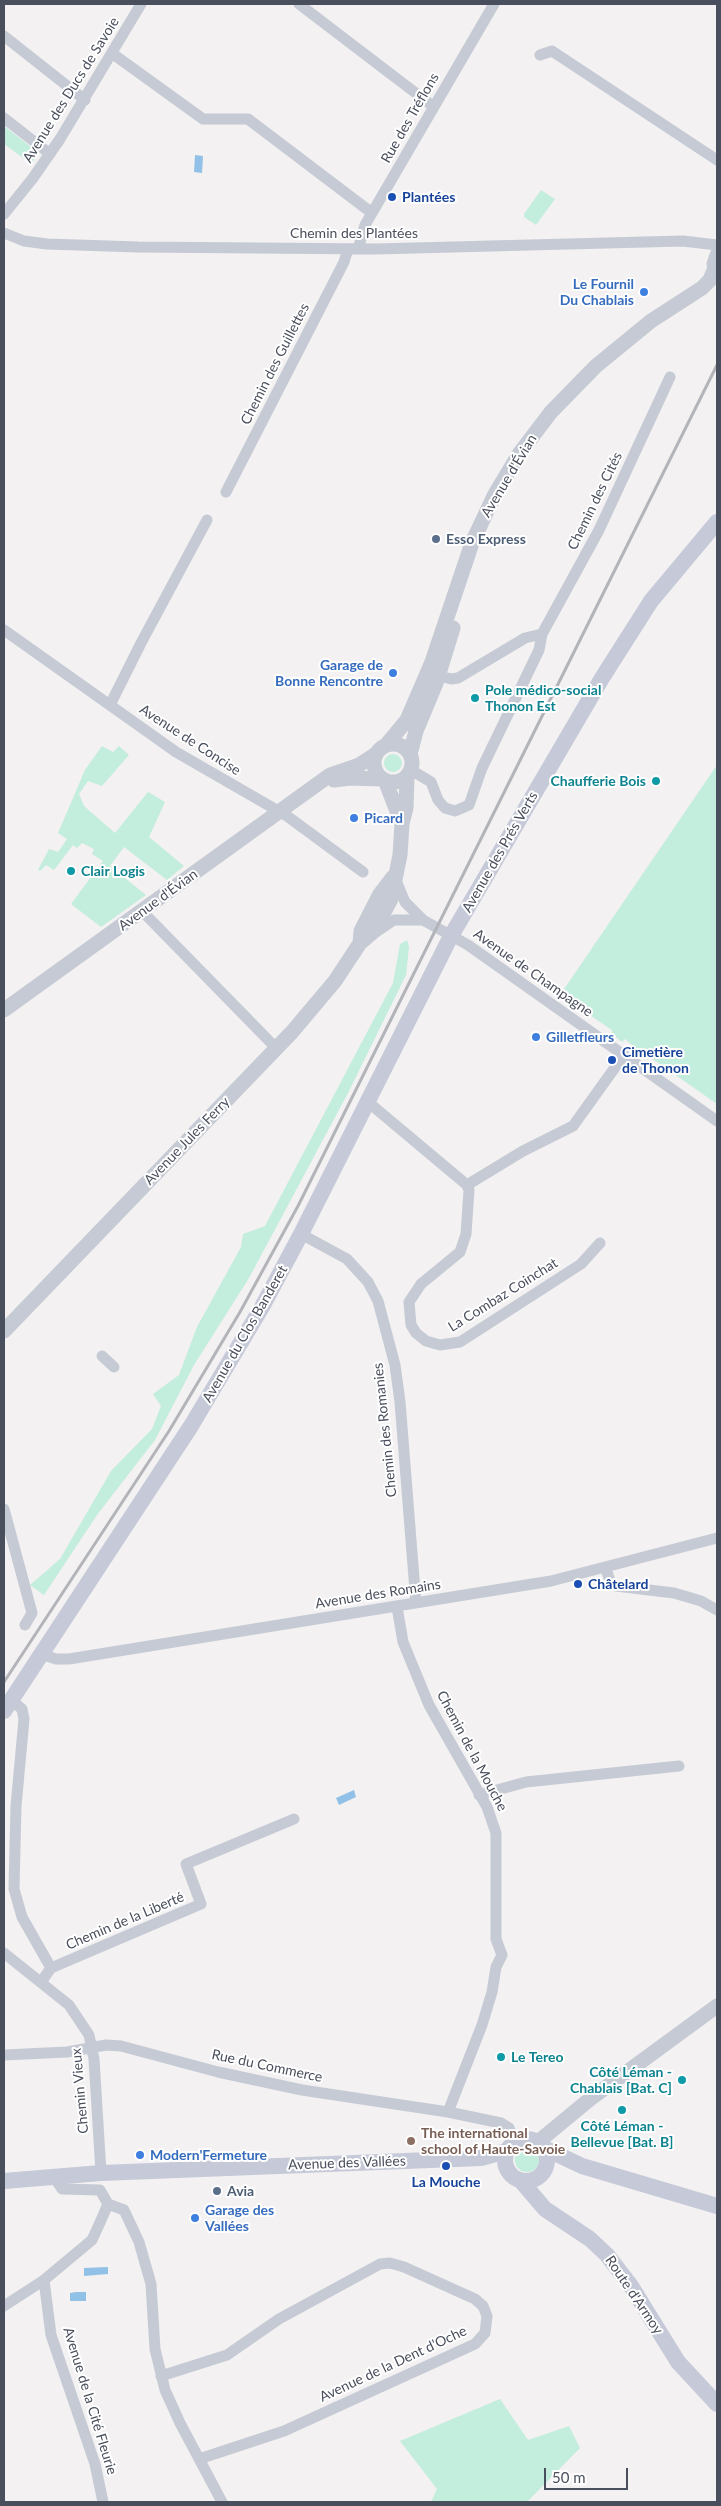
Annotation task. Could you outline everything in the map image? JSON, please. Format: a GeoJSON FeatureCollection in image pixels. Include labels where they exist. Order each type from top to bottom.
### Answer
{"type":"FeatureCollection","features":[{"type":"Feature","properties":{"kind":"main road","name":"Avenue des Prés Verts"},"geometry":{"type":"LineString","coordinates":[[451,936],[627,637],[665,583],[717,522]]}},
{"type":"Feature","properties":{"kind":"main road","name":"Avenue du Clos Banderet"},"geometry":{"type":"LineString","coordinates":[[8,1706],[191,1426],[257,1315],[301,1234],[451,936]]}},
{"type":"Feature","properties":{"kind":"main road"},"geometry":{"type":"LineString","coordinates":[[582,2166],[561,2167],[542,2174],[532,2181],[521,2181],[512,2176],[507,2169],[505,2160],[511,2146],[527,2139],[582,2166],[717,2206]]}},
{"type":"Feature","properties":{"kind":"main road"},"geometry":{"type":"LineString","coordinates":[[538,2199],[542,2174],[548,2160],[541,2145]]}},
{"type":"Feature","properties":{"kind":"main road","name":"Avenue des Vallées"},"geometry":{"type":"LineString","coordinates":[[4,2181],[101,2173],[481,2158],[511,2146]]}},
{"type":"Feature","properties":{"kind":"main road","name":"Avenue des Vallées"},"geometry":{"type":"LineString","coordinates":[[481,2158],[507,2169]]}},
{"type":"Feature","properties":{"kind":"main road","name":"Route d'Armoy"},"geometry":{"type":"LineString","coordinates":[[521,2181],[548,2212],[590,2239],[607,2255],[635,2292],[678,2362],[717,2404]]}},
{"type":"Feature","properties":{"kind":"street","name":"Avenue des Ducs de Savoie"},"geometry":{"type":"LineString","coordinates":[[4,214],[50,154],[85,100],[141,4]]}},
{"type":"Feature","properties":{"kind":"street"},"geometry":{"type":"LineString","coordinates":[[299,4],[434,107]]}},
{"type":"Feature","properties":{"kind":"street","name":"Rue des Tréflons"},"geometry":{"type":"LineString","coordinates":[[353,249],[494,4]]}},
{"type":"Feature","properties":{"kind":"street"},"geometry":{"type":"LineString","coordinates":[[4,36],[85,100]]}},
{"type":"Feature","properties":{"kind":"street"},"geometry":{"type":"LineString","coordinates":[[540,55],[552,50],[717,160]]}},
{"type":"Feature","properties":{"kind":"street"},"geometry":{"type":"LineString","coordinates":[[112,54],[203,119],[248,119],[372,213]]}},
{"type":"Feature","properties":{"kind":"street"},"geometry":{"type":"LineString","coordinates":[[4,118],[50,154]]}},
{"type":"Feature","properties":{"kind":"street","name":"Chemin des Plantées"},"geometry":{"type":"LineString","coordinates":[[4,233],[24,241],[61,245],[353,249],[666,241],[717,245]]}},
{"type":"Feature","properties":{"kind":"street"},"geometry":{"type":"LineString","coordinates":[[705,243],[716,265]]}},
{"type":"Feature","properties":{"kind":"street","name":"Chemin des Guillettes"},"geometry":{"type":"LineString","coordinates":[[226,492],[335,280],[353,249]]}},
{"type":"Feature","properties":{"kind":"street","name":"Avenue d'Évian"},"geometry":{"type":"LineString","coordinates":[[4,1010],[330,775],[359,765],[382,749],[407,720],[432,662],[472,543],[495,494],[520,454],[551,412],[586,374],[634,333],[702,288],[710,280],[716,265]]}},
{"type":"Feature","properties":{"kind":"street","name":"Avenue d'Évian"},"geometry":{"type":"LineString","coordinates":[[410,754],[416,731],[439,676],[477,553],[500,505],[537,442],[575,396],[621,351],[660,322],[717,288]]}},
{"type":"Feature","properties":{"kind":"street","name":"Chemin des Cités"},"geometry":{"type":"LineString","coordinates":[[409,773],[431,782],[438,800],[445,808],[455,811],[469,805],[482,768],[539,650],[542,634],[606,516],[670,377]]}},
{"type":"Feature","properties":{"kind":"street"},"geometry":{"type":"LineString","coordinates":[[110,705],[207,520]]}},
{"type":"Feature","properties":{"kind":"street","name":"Avenue de Concise"},"geometry":{"type":"LineString","coordinates":[[4,630],[176,752],[280,812],[363,872]]}},
{"type":"Feature","properties":{"kind":"street"},"geometry":{"type":"LineString","coordinates":[[439,676],[454,679],[484,664],[525,638],[542,634]]}},
{"type":"Feature","properties":{"kind":"street"},"geometry":{"type":"LineString","coordinates":[[400,745],[410,754],[409,773],[395,782],[384,780],[375,769],[382,749],[400,745]]}},
{"type":"Feature","properties":{"kind":"street","name":"Avenue Jules Ferry"},"geometry":{"type":"LineString","coordinates":[[4,1331],[277,1048],[322,999],[365,940],[361,931],[380,894],[394,876],[400,855],[409,773]]}},
{"type":"Feature","properties":{"kind":"street","name":"Avenue d'Évian"},"geometry":{"type":"LineString","coordinates":[[312,789],[344,778],[384,780]]}},
{"type":"Feature","properties":{"kind":"street","name":"Avenue Jules Ferry"},"geometry":{"type":"LineString","coordinates":[[384,780],[402,824]]}},
{"type":"Feature","properties":{"kind":"street","name":"Avenue de Champagne"},"geometry":{"type":"LineString","coordinates":[[394,876],[405,902],[423,920],[470,947],[717,1121]]}},
{"type":"Feature","properties":{"kind":"street"},"geometry":{"type":"LineString","coordinates":[[142,911],[277,1048]]}},
{"type":"Feature","properties":{"kind":"street"},"geometry":{"type":"LineString","coordinates":[[365,940],[394,920],[423,920]]}},
{"type":"Feature","properties":{"kind":"street"},"geometry":{"type":"LineString","coordinates":[[368,1102],[467,1185],[529,1148],[573,1126],[624,1056]]}},
{"type":"Feature","properties":{"kind":"street","name":"La Combaz Coinchat"},"geometry":{"type":"LineString","coordinates":[[467,1185],[469,1190],[466,1234],[460,1252],[421,1284],[410,1302],[411,1325],[416,1333],[426,1341],[440,1345],[460,1342],[581,1264],[600,1243]]}},
{"type":"Feature","properties":{"kind":"street","name":"Chemin des Romanies"},"geometry":{"type":"LineString","coordinates":[[301,1234],[347,1259],[368,1282],[378,1301],[396,1365],[416,1603]]}},
{"type":"Feature","properties":{"kind":"street"},"geometry":{"type":"LineString","coordinates":[[102,1356],[114,1367]]}},
{"type":"Feature","properties":{"kind":"street"},"geometry":{"type":"LineString","coordinates":[[4,1509],[32,1614],[25,1625]]}},
{"type":"Feature","properties":{"kind":"street","name":"Avenue des Romains"},"geometry":{"type":"LineString","coordinates":[[42,1654],[56,1659],[69,1659],[551,1581],[717,1538]]}},
{"type":"Feature","properties":{"kind":"street"},"geometry":{"type":"LineString","coordinates":[[606,1568],[610,1581],[616,1586],[674,1593],[701,1601],[717,1610]]}},
{"type":"Feature","properties":{"kind":"street","name":"Chemin de la Mouche"},"geometry":{"type":"LineString","coordinates":[[397,1607],[403,1642],[429,1705],[479,1795],[493,1822],[496,1833],[496,1939],[502,1955],[496,1967],[492,1992],[482,2025],[448,2112]]}},
{"type":"Feature","properties":{"kind":"street"},"geometry":{"type":"LineString","coordinates":[[8,1706],[22,1709],[24,1719],[16,1806],[14,1889],[22,1917],[51,1968],[41,1982]]}},
{"type":"Feature","properties":{"kind":"street"},"geometry":{"type":"LineString","coordinates":[[479,1795],[526,1782],[679,1766]]}},
{"type":"Feature","properties":{"kind":"street","name":"Chemin de la Liberté"},"geometry":{"type":"LineString","coordinates":[[51,1968],[201,1904],[186,1864],[294,1818]]}},
{"type":"Feature","properties":{"kind":"street","name":"Chemin Vieux"},"geometry":{"type":"LineString","coordinates":[[4,1953],[69,2005],[89,2035],[92,2048],[101,2173]]}},
{"type":"Feature","properties":{"kind":"street"},"geometry":{"type":"LineString","coordinates":[[541,2145],[590,2099],[717,2006]]}},
{"type":"Feature","properties":{"kind":"street","name":"Rue du Commerce"},"geometry":{"type":"LineString","coordinates":[[4,2055],[67,2052],[106,2045],[121,2046],[218,2072],[302,2090],[448,2112],[503,2124],[509,2128],[511,2146]]}},
{"type":"Feature","properties":{"kind":"street"},"geometry":{"type":"LineString","coordinates":[[54,2177],[62,2189],[100,2190],[108,2204],[124,2210],[139,2242],[151,2284],[155,2349],[161,2376],[170,2402],[222,2502]]}},
{"type":"Feature","properties":{"kind":"street"},"geometry":{"type":"LineString","coordinates":[[4,2306],[44,2280],[92,2240],[108,2204]]}},
{"type":"Feature","properties":{"kind":"street","name":"Avenue de la Dent d'Oche"},"geometry":{"type":"LineString","coordinates":[[161,2376],[227,2355],[279,2319],[380,2264],[390,2263],[404,2267],[475,2299],[483,2306],[488,2316],[485,2333],[475,2344],[284,2431],[199,2459]]}},
{"type":"Feature","properties":{"kind":"street","name":"Avenue de la Cité Fleurie"},"geometry":{"type":"LineString","coordinates":[[44,2280],[51,2335],[95,2464],[103,2502]]}},
{"type":"Feature","properties":{"kind":"green space"},"geometry":{"type":"Polygon","coordinates":[[[4,126],[31,147],[36,157],[31,164],[4,144],[4,126]]]}},
{"type":"Feature","properties":{"kind":"green space"},"geometry":{"type":"Polygon","coordinates":[[[541,190],[555,199],[536,225],[524,217],[524,214],[541,190]]]}},
{"type":"Feature","properties":{"kind":"green space"},"geometry":{"type":"Polygon","coordinates":[[[102,746],[113,752],[119,746],[129,755],[102,786],[88,781],[79,794],[84,806],[115,833],[148,792],[165,802],[149,837],[184,866],[167,880],[124,847],[110,866],[146,895],[101,927],[71,904],[103,861],[92,854],[94,849],[82,843],[77,848],[73,845],[54,870],[46,865],[40,871],[38,870],[49,849],[58,852],[67,839],[58,833],[85,770],[102,746]]]}},
{"type":"Feature","properties":{"kind":"green space"},"geometry":{"type":"Polygon","coordinates":[[[393,754],[399,757],[402,763],[399,769],[393,772],[387,769],[384,763],[387,757],[393,754]]]}},
{"type":"Feature","properties":{"kind":"green space"},"geometry":{"type":"Polygon","coordinates":[[[717,765],[717,1104],[644,1053],[642,1055],[631,1047],[632,1045],[625,1039],[622,1042],[612,1034],[612,1030],[560,995],[717,765]]]}},
{"type":"Feature","properties":{"kind":"green space"},"geometry":{"type":"Polygon","coordinates":[[[407,940],[409,947],[406,975],[348,1093],[249,1278],[194,1365],[155,1440],[97,1515],[44,1595],[30,1585],[60,1559],[111,1471],[152,1429],[161,1406],[153,1394],[179,1375],[197,1327],[241,1247],[243,1234],[265,1226],[393,983],[400,944],[407,940]]]}},
{"type":"Feature","properties":{"kind":"green space"},"geometry":{"type":"Polygon","coordinates":[[[527,2148],[532,2149],[538,2155],[538,2165],[532,2171],[527,2172],[522,2171],[516,2165],[515,2160],[516,2155],[522,2149],[527,2148]]]}},
{"type":"Feature","properties":{"kind":"green space"},"geometry":{"type":"Polygon","coordinates":[[[500,2399],[528,2440],[569,2426],[580,2448],[527,2502],[431,2502],[437,2489],[400,2441],[500,2399]]]}},
{"type":"Feature","properties":{"kind":"water"},"geometry":{"type":"Polygon","coordinates":[[[195,155],[203,156],[202,173],[194,172],[195,155]]]}},
{"type":"Feature","properties":{"kind":"water"},"geometry":{"type":"Polygon","coordinates":[[[354,1790],[356,1797],[339,1805],[336,1798],[354,1790]]]}},
{"type":"Feature","properties":{"kind":"water"},"geometry":{"type":"Polygon","coordinates":[[[108,2267],[108,2274],[84,2276],[84,2268],[108,2267]]]}},
{"type":"Feature","properties":{"kind":"water"},"geometry":{"type":"Polygon","coordinates":[[[86,2292],[86,2301],[70,2301],[70,2293],[86,2292]]]}},
{"type":"Feature","properties":{"kind":"railway"},"geometry":{"type":"LineString","coordinates":[[4,1682],[169,1431],[240,1312],[298,1206],[717,365]]}},
{"type":"Feature","properties":{"kind":"place","name":"Plantées"},"geometry":{"type":"Point","coordinates":[392,197]}},
{"type":"Feature","properties":{"kind":"place","name":"Le Fournil Du Chablais"},"geometry":{"type":"Point","coordinates":[644,292]}},
{"type":"Feature","properties":{"kind":"place","name":"Esso Express"},"geometry":{"type":"Point","coordinates":[436,539]}},
{"type":"Feature","properties":{"kind":"place","name":"Garage de Bonne Rencontre"},"geometry":{"type":"Point","coordinates":[393,673]}},
{"type":"Feature","properties":{"kind":"place","name":"Pole médico-social Thonon Est"},"geometry":{"type":"Point","coordinates":[475,698]}},
{"type":"Feature","properties":{"kind":"place","name":"Chaufferie Bois"},"geometry":{"type":"Point","coordinates":[656,781]}},
{"type":"Feature","properties":{"kind":"place","name":"Picard"},"geometry":{"type":"Point","coordinates":[354,818]}},
{"type":"Feature","properties":{"kind":"place","name":"Clair Logis"},"geometry":{"type":"Point","coordinates":[71,871]}},
{"type":"Feature","properties":{"kind":"place","name":"Gilletfleurs"},"geometry":{"type":"Point","coordinates":[536,1037]}},
{"type":"Feature","properties":{"kind":"place","name":"Cimetière de Thonon"},"geometry":{"type":"Point","coordinates":[612,1060]}},
{"type":"Feature","properties":{"kind":"place","name":"Châtelard"},"geometry":{"type":"Point","coordinates":[578,1584]}},
{"type":"Feature","properties":{"kind":"place","name":"Le Tereo"},"geometry":{"type":"Point","coordinates":[501,2057]}},
{"type":"Feature","properties":{"kind":"place","name":"Côté Léman - Chablais [Bat. C]"},"geometry":{"type":"Point","coordinates":[682,2080]}},
{"type":"Feature","properties":{"kind":"place","name":"Côté Léman - Bellevue [Bat. B]"},"geometry":{"type":"Point","coordinates":[622,2110]}},
{"type":"Feature","properties":{"kind":"place","name":"The international school of Haute-Savoie"},"geometry":{"type":"Point","coordinates":[411,2141]}},
{"type":"Feature","properties":{"kind":"place","name":"Modern'Fermeture"},"geometry":{"type":"Point","coordinates":[140,2155]}},
{"type":"Feature","properties":{"kind":"place","name":"La Mouche"},"geometry":{"type":"Point","coordinates":[446,2166]}},
{"type":"Feature","properties":{"kind":"place","name":"Avia"},"geometry":{"type":"Point","coordinates":[217,2191]}},
{"type":"Feature","properties":{"kind":"place","name":"Garage des Vallées"},"geometry":{"type":"Point","coordinates":[195,2218]}}]}
